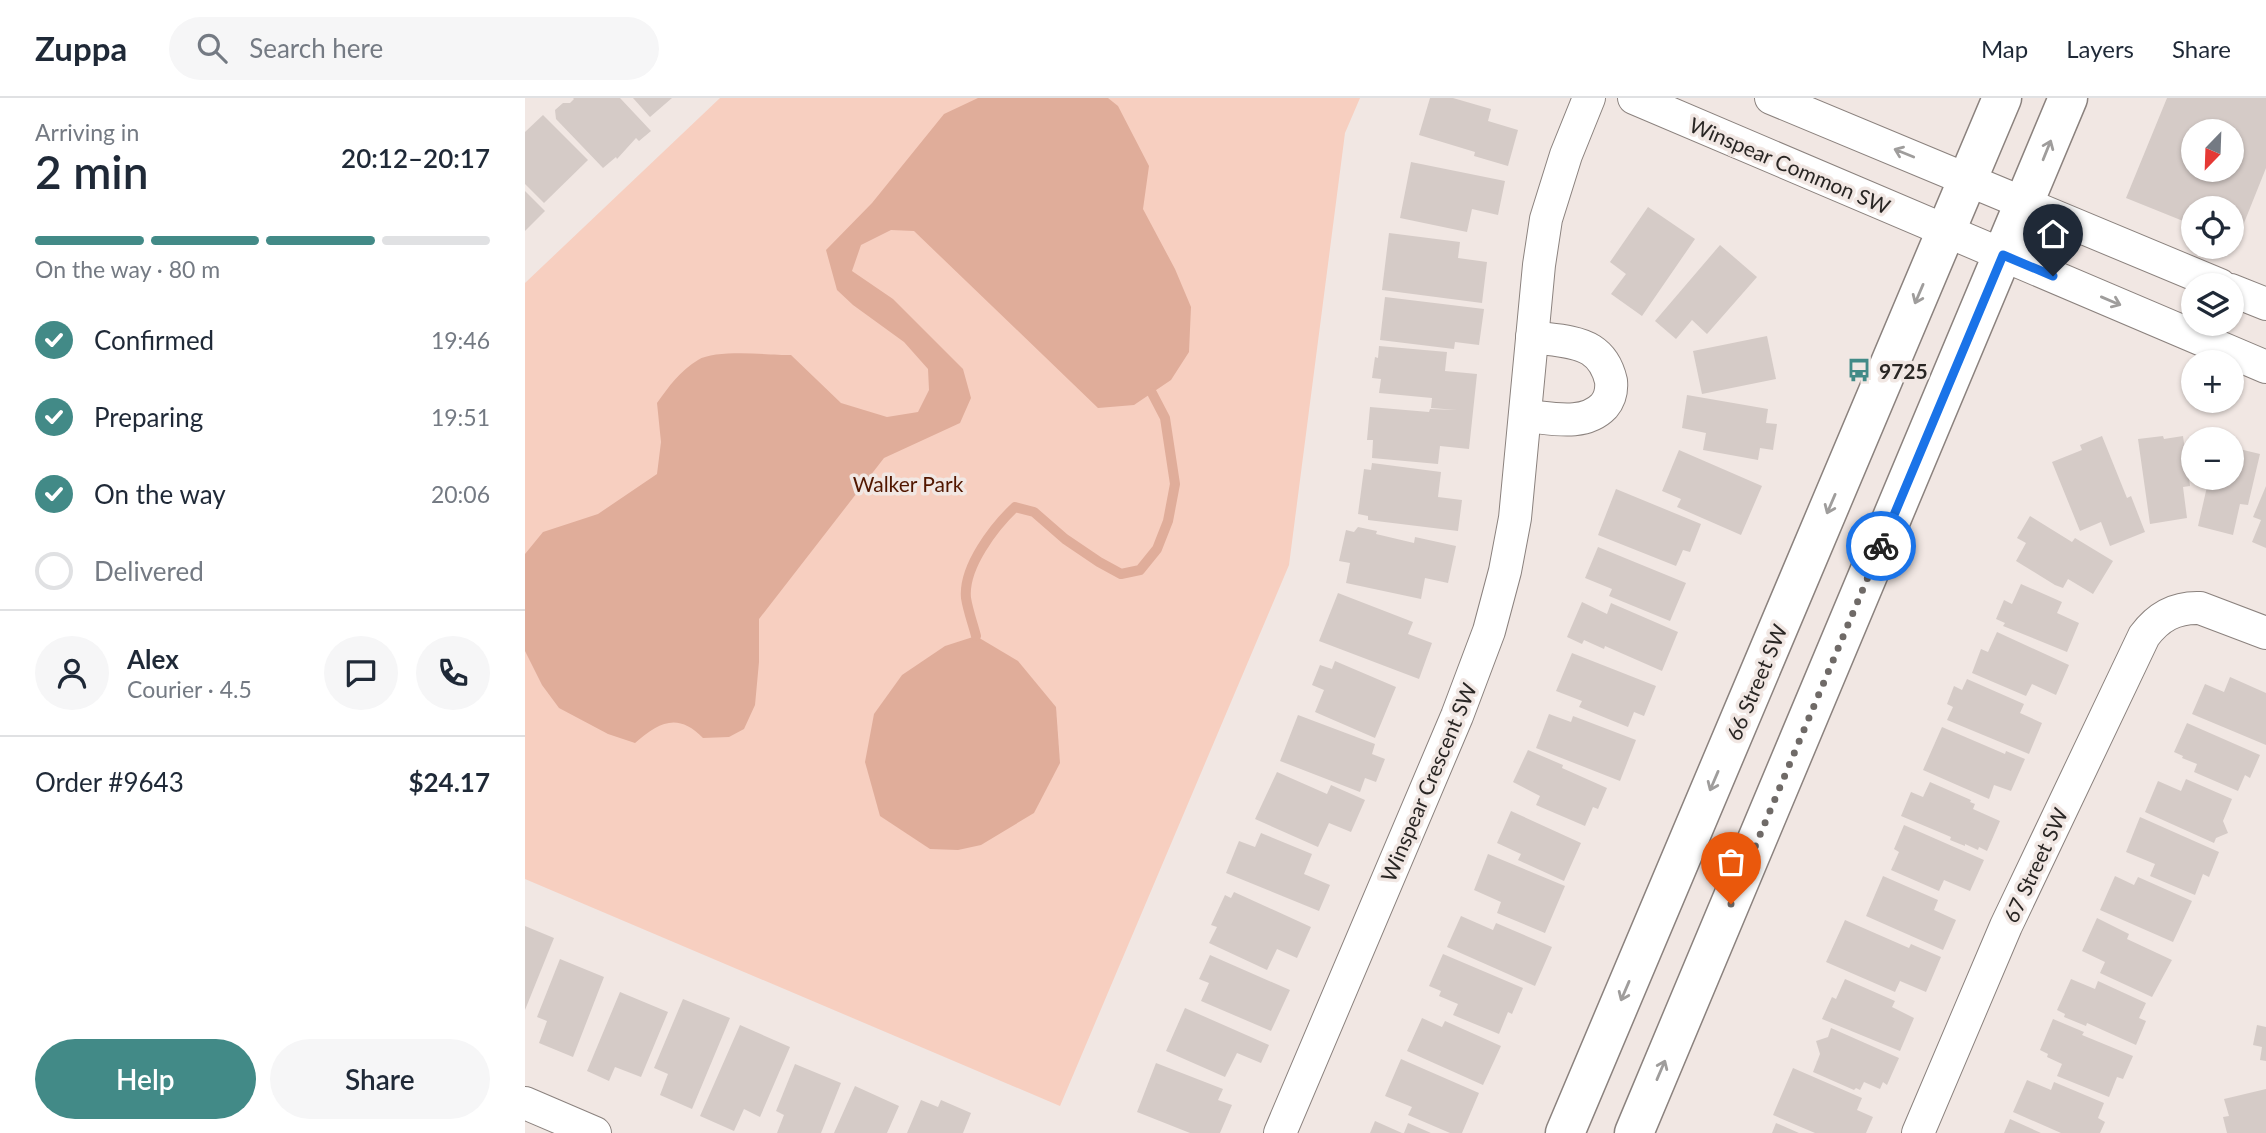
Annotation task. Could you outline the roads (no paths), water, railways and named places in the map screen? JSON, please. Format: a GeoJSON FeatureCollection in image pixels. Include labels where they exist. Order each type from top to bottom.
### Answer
{"type":"FeatureCollection","features":[{"type":"Feature","properties":{"kind":"main road"},"geometry":{"type":"LineString","coordinates":[[1967,179],[2002,98]]}},
{"type":"Feature","properties":{"kind":"main road"},"geometry":{"type":"LineString","coordinates":[[1635,1133],[2068,98]]}},
{"type":"Feature","properties":{"kind":"main road","name":"66 Street SW"},"geometry":{"type":"LineString","coordinates":[[1566,1133],[1967,179]]}},
{"type":"Feature","properties":{"kind":"street","name":"Winspear Crescent SW"},"geometry":{"type":"LineString","coordinates":[[1280,1133],[1457,716],[1489,631],[1505,571],[1515,518],[1539,265],[1546,219],[1566,155],[1589,98]]}},
{"type":"Feature","properties":{"kind":"street","name":"Winspear Common SW"},"geometry":{"type":"LineString","coordinates":[[1633,98],[2266,367]]}},
{"type":"Feature","properties":{"kind":"street"},"geometry":{"type":"LineString","coordinates":[[1771,98],[2192,273]]}},
{"type":"Feature","properties":{"kind":"street"},"geometry":{"type":"LineString","coordinates":[[2244,295],[2266,304]]}},
{"type":"Feature","properties":{"kind":"street"},"geometry":{"type":"LineString","coordinates":[[1526,416],[1574,420],[1587,418],[1598,412],[1609,400],[1612,389],[1609,373],[1601,358],[1589,348],[1532,337]]}},
{"type":"Feature","properties":{"kind":"street","name":"67 Street SW"},"geometry":{"type":"LineString","coordinates":[[1919,1133],[2007,926],[2135,651],[2152,625],[2173,611],[2188,607],[2200,608],[2266,633]]}},
{"type":"Feature","properties":{"kind":"street"},"geometry":{"type":"LineString","coordinates":[[525,1103],[595,1133]]}},
{"type":"Feature","properties":{"kind":"waterway"},"geometry":{"type":"LineString","coordinates":[[976,636],[966,598],[969,574],[989,536],[1015,507],[1034,512],[1065,539],[1121,574],[1140,570],[1157,549],[1168,521],[1175,484],[1165,418],[1152,393]]}},
{"type":"Feature","properties":{"kind":"place","name":"9725"},"geometry":{"type":"Point","coordinates":[1859,370]}},
{"type":"Feature","properties":{"kind":"park label","name":"Walker Park"},"geometry":{"type":"Point","coordinates":[908,483]}}]}
